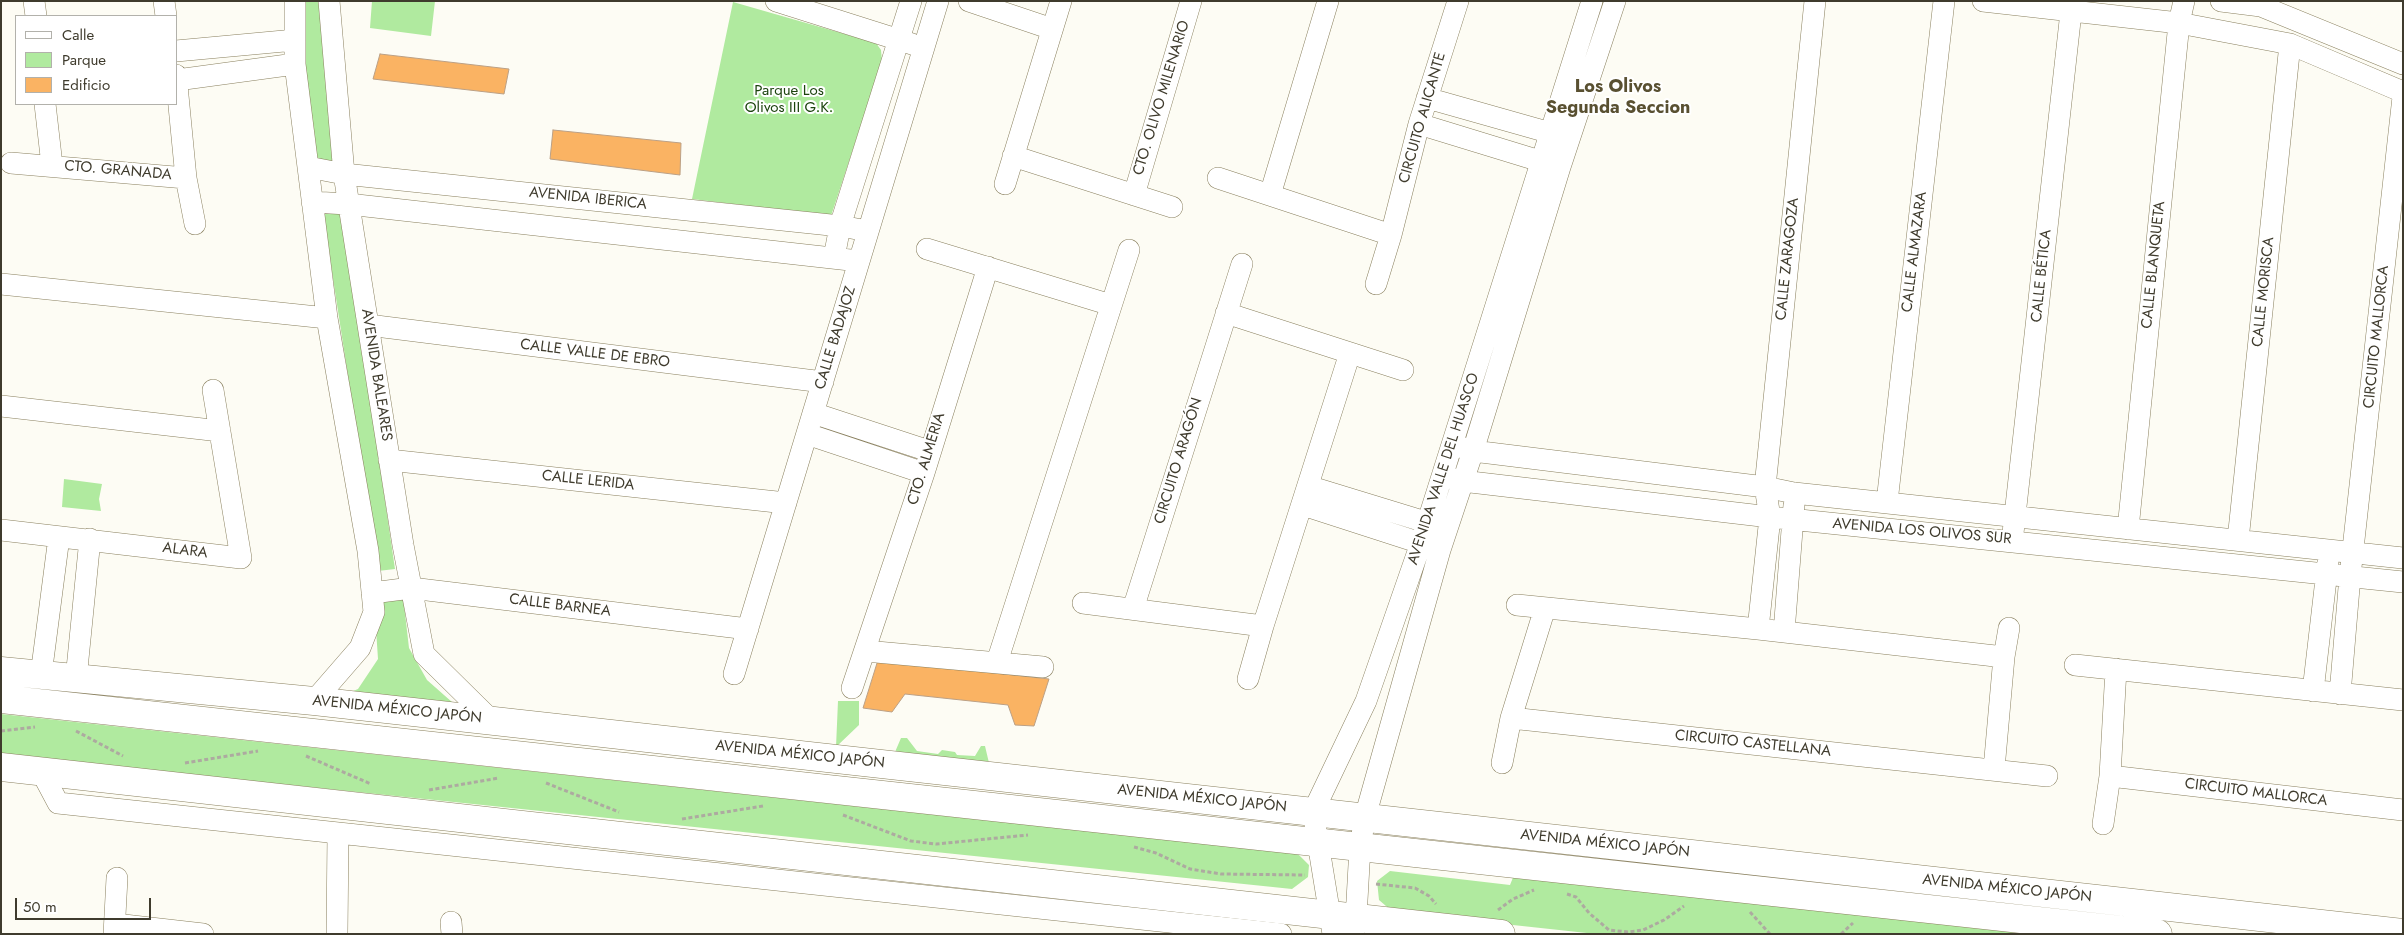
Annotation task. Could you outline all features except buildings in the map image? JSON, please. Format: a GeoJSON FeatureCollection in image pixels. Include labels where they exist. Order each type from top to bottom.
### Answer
{"type":"FeatureCollection","features":[{"type":"Feature","properties":{"kind":"street"},"geometry":{"type":"LineString","coordinates":[[34,1],[36,15]]}},
{"type":"Feature","properties":{"kind":"street"},"geometry":{"type":"LineString","coordinates":[[164,1],[166,15]]}},
{"type":"Feature","properties":{"kind":"street"},"geometry":{"type":"LineString","coordinates":[[295,1],[295,64],[312,202],[327,318],[368,551],[374,612],[360,648],[314,701]]}},
{"type":"Feature","properties":{"kind":"street","name":"AVENIDA BALEARES"},"geometry":{"type":"LineString","coordinates":[[329,1],[348,204],[389,460],[424,654],[491,720]]}},
{"type":"Feature","properties":{"kind":"street"},"geometry":{"type":"LineString","coordinates":[[776,1],[924,48]]}},
{"type":"Feature","properties":{"kind":"street"},"geometry":{"type":"LineString","coordinates":[[834,258],[840,226],[911,1]]}},
{"type":"Feature","properties":{"kind":"street","name":"CALLE BADAJOZ"},"geometry":{"type":"LineString","coordinates":[[734,674],[938,1]]}},
{"type":"Feature","properties":{"kind":"street"},"geometry":{"type":"LineString","coordinates":[[968,1],[1052,29]]}},
{"type":"Feature","properties":{"kind":"street","name":"CTO. OLIVO MILENARIO"},"geometry":{"type":"LineString","coordinates":[[1134,195],[1191,1]]}},
{"type":"Feature","properties":{"kind":"street"},"geometry":{"type":"LineString","coordinates":[[1270,195],[1328,1]]}},
{"type":"Feature","properties":{"kind":"street","name":"CIRCUITO ALICANTE"},"geometry":{"type":"LineString","coordinates":[[1376,284],[1391,235],[1427,98],[1458,1]]}},
{"type":"Feature","properties":{"kind":"street","name":"AVENIDA VALLE DEL HUASCO"},"geometry":{"type":"LineString","coordinates":[[1561,136],[1592,1]]}},
{"type":"Feature","properties":{"kind":"street","name":"AVENIDA VALLE DEL HUASCO"},"geometry":{"type":"LineString","coordinates":[[1354,926],[1360,847],[1365,817],[1430,547],[1452,478],[1452,445],[1550,164],[1615,1]]}},
{"type":"Feature","properties":{"kind":"street","name":"CALLE ZARAGOZA"},"geometry":{"type":"LineString","coordinates":[[1770,517],[1765,487],[1815,1]]}},
{"type":"Feature","properties":{"kind":"street","name":"CALLE ALMAZARA"},"geometry":{"type":"LineString","coordinates":[[1886,502],[1944,1]]}},
{"type":"Feature","properties":{"kind":"street"},"geometry":{"type":"LineString","coordinates":[[1983,1],[2178,23],[2290,44],[2403,92]]}},
{"type":"Feature","properties":{"kind":"street","name":"CALLE BLANQUETA"},"geometry":{"type":"LineString","coordinates":[[2128,529],[2178,23],[2184,1]]}},
{"type":"Feature","properties":{"kind":"street"},"geometry":{"type":"LineString","coordinates":[[2222,1],[2261,6],[2403,64]]}},
{"type":"Feature","properties":{"kind":"street"},"geometry":{"type":"LineString","coordinates":[[1005,184],[1052,29],[1058,2]]}},
{"type":"Feature","properties":{"kind":"street","name":"CALLE BÉTICA"},"geometry":{"type":"LineString","coordinates":[[2012,540],[2071,12]]}},
{"type":"Feature","properties":{"kind":"street"},"geometry":{"type":"LineString","coordinates":[[178,51],[295,40]]}},
{"type":"Feature","properties":{"kind":"street","name":"CALLE MORISCA"},"geometry":{"type":"LineString","coordinates":[[2238,540],[2290,44]]}},
{"type":"Feature","properties":{"kind":"street"},"geometry":{"type":"LineString","coordinates":[[178,77],[295,64]]}},
{"type":"Feature","properties":{"kind":"street","name":"CTO. GRANADA"},"geometry":{"type":"LineString","coordinates":[[178,88],[186,178],[195,224]]}},
{"type":"Feature","properties":{"kind":"street","name":"CIRCUITO MALLORCA"},"geometry":{"type":"LineString","coordinates":[[2340,694],[2350,576],[2403,97]]}},
{"type":"Feature","properties":{"kind":"street"},"geometry":{"type":"LineString","coordinates":[[1427,98],[1561,136]]}},
{"type":"Feature","properties":{"kind":"street","name":"CTO. GRANADA"},"geometry":{"type":"LineString","coordinates":[[45,105],[52,165],[186,178]]}},
{"type":"Feature","properties":{"kind":"street"},"geometry":{"type":"LineString","coordinates":[[1420,124],[1550,164]]}},
{"type":"Feature","properties":{"kind":"street","name":"CTO. OLIVO MILENARIO"},"geometry":{"type":"LineString","coordinates":[[1013,156],[1172,207]]}},
{"type":"Feature","properties":{"kind":"street"},"geometry":{"type":"LineString","coordinates":[[11,163],[52,165]]}},
{"type":"Feature","properties":{"kind":"street","name":"AVENIDA VALLE DEL HUASCO"},"geometry":{"type":"LineString","coordinates":[[1452,478],[1473,451],[1550,164]]}},
{"type":"Feature","properties":{"kind":"street","name":"AVENIDA IBERICA"},"geometry":{"type":"LineString","coordinates":[[308,167],[344,174],[840,226],[868,231]]}},
{"type":"Feature","properties":{"kind":"street"},"geometry":{"type":"LineString","coordinates":[[1218,178],[1391,235]]}},
{"type":"Feature","properties":{"kind":"street","name":"AVENIDA IBERICA"},"geometry":{"type":"LineString","coordinates":[[312,202],[348,204],[859,261]]}},
{"type":"Feature","properties":{"kind":"street"},"geometry":{"type":"LineString","coordinates":[[605,233],[610,202]]}},
{"type":"Feature","properties":{"kind":"street"},"geometry":{"type":"LineString","coordinates":[[927,249],[1111,305]]}},
{"type":"Feature","properties":{"kind":"street"},"geometry":{"type":"LineString","coordinates":[[997,662],[1129,250]]}},
{"type":"Feature","properties":{"kind":"street","name":"CIRCUITO ARAGÓN"},"geometry":{"type":"LineString","coordinates":[[1133,609],[1242,264]]}},
{"type":"Feature","properties":{"kind":"street","name":"CTO. ALMERIA"},"geometry":{"type":"LineString","coordinates":[[852,688],[924,473],[929,451],[988,267]]}},
{"type":"Feature","properties":{"kind":"street"},"geometry":{"type":"LineString","coordinates":[[1,284],[327,318]]}},
{"type":"Feature","properties":{"kind":"street"},"geometry":{"type":"LineString","coordinates":[[1226,313],[1404,370]]}},
{"type":"Feature","properties":{"kind":"street","name":"CALLE VALLE DE EBRO"},"geometry":{"type":"LineString","coordinates":[[368,325],[823,382]]}},
{"type":"Feature","properties":{"kind":"street"},"geometry":{"type":"LineString","coordinates":[[1248,679],[1263,626],[1350,353]]}},
{"type":"Feature","properties":{"kind":"street","name":"ALARA"},"geometry":{"type":"LineString","coordinates":[[1,530],[241,558],[213,390]]}},
{"type":"Feature","properties":{"kind":"street"},"geometry":{"type":"LineString","coordinates":[[1,406],[220,431]]}},
{"type":"Feature","properties":{"kind":"street"},"geometry":{"type":"LineString","coordinates":[[813,414],[929,451]]}},
{"type":"Feature","properties":{"kind":"street"},"geometry":{"type":"LineString","coordinates":[[807,434],[924,473]]}},
{"type":"Feature","properties":{"kind":"street","name":"AVENIDA LOS OLIVOS SUR"},"geometry":{"type":"LineString","coordinates":[[1452,445],[1473,451],[1765,487],[1794,493],[2015,518],[2238,540],[2329,552],[2403,558]]}},
{"type":"Feature","properties":{"kind":"street","name":"CALLE LERIDA"},"geometry":{"type":"LineString","coordinates":[[389,460],[786,503]]}},
{"type":"Feature","properties":{"kind":"street","name":"AVENIDA LOS OLIVOS SUR"},"geometry":{"type":"LineString","coordinates":[[1452,478],[1770,517],[2012,540],[2403,582]]}},
{"type":"Feature","properties":{"kind":"street"},"geometry":{"type":"LineString","coordinates":[[1784,632],[1794,519],[1794,493]]}},
{"type":"Feature","properties":{"kind":"street"},"geometry":{"type":"LineString","coordinates":[[1305,496],[1437,525]]}},
{"type":"Feature","properties":{"kind":"street"},"geometry":{"type":"LineString","coordinates":[[1305,496],[1430,547]]}},
{"type":"Feature","properties":{"kind":"street"},"geometry":{"type":"LineString","coordinates":[[1758,629],[1770,517]]}},
{"type":"Feature","properties":{"kind":"street"},"geometry":{"type":"LineString","coordinates":[[41,675],[59,537]]}},
{"type":"Feature","properties":{"kind":"street"},"geometry":{"type":"LineString","coordinates":[[76,679],[90,539]]}},
{"type":"Feature","properties":{"kind":"street","name":"AVENIDA VALLE DEL HUASCO"},"geometry":{"type":"LineString","coordinates":[[1313,812],[1366,701],[1430,547]]}},
{"type":"Feature","properties":{"kind":"street"},"geometry":{"type":"LineString","coordinates":[[2313,691],[2329,552]]}},
{"type":"Feature","properties":{"kind":"street","name":"CALLE BARNEA"},"geometry":{"type":"LineString","coordinates":[[372,593],[411,588],[748,629]]}},
{"type":"Feature","properties":{"kind":"street"},"geometry":{"type":"LineString","coordinates":[[1083,603],[1263,626]]}},
{"type":"Feature","properties":{"kind":"street"},"geometry":{"type":"LineString","coordinates":[[1517,605],[1758,629],[2004,658]]}},
{"type":"Feature","properties":{"kind":"street"},"geometry":{"type":"LineString","coordinates":[[1502,763],[1511,718],[1545,608]]}},
{"type":"Feature","properties":{"kind":"street"},"geometry":{"type":"LineString","coordinates":[[1994,770],[2004,658],[2009,628]]}},
{"type":"Feature","properties":{"kind":"street"},"geometry":{"type":"LineString","coordinates":[[864,650],[1043,668]]}},
{"type":"Feature","properties":{"kind":"street"},"geometry":{"type":"LineString","coordinates":[[2075,665],[2403,700]]}},
{"type":"Feature","properties":{"kind":"street"},"geometry":{"type":"LineString","coordinates":[[2103,824],[2110,776],[2116,669]]}},
{"type":"Feature","properties":{"kind":"street","name":"AVENIDA MÉXICO JAPÓN"},"geometry":{"type":"LineString","coordinates":[[1,671],[491,720],[2403,933]]}},
{"type":"Feature","properties":{"kind":"street","name":"AVENIDA MÉXICO JAPÓN"},"geometry":{"type":"LineString","coordinates":[[1,699],[747,778],[1034,823],[1316,842],[2158,934]]}},
{"type":"Feature","properties":{"kind":"street","name":"CIRCUITO CASTELLANA"},"geometry":{"type":"LineString","coordinates":[[1511,718],[2047,776]]}},
{"type":"Feature","properties":{"kind":"street"},"geometry":{"type":"LineString","coordinates":[[747,778],[751,749]]}},
{"type":"Feature","properties":{"kind":"street"},"geometry":{"type":"LineString","coordinates":[[1,767],[1331,924],[1354,926],[1498,923]]}},
{"type":"Feature","properties":{"kind":"street"},"geometry":{"type":"LineString","coordinates":[[41,771],[58,803],[1281,934]]}},
{"type":"Feature","properties":{"kind":"street","name":"CIRCUITO MALLORCA"},"geometry":{"type":"LineString","coordinates":[[2110,776],[2403,810]]}},
{"type":"Feature","properties":{"kind":"street"},"geometry":{"type":"LineString","coordinates":[[1034,823],[1037,781]]}},
{"type":"Feature","properties":{"kind":"street"},"geometry":{"type":"LineString","coordinates":[[1313,812],[1316,842],[1331,924]]}},
{"type":"Feature","properties":{"kind":"street"},"geometry":{"type":"LineString","coordinates":[[336,934],[338,834]]}},
{"type":"Feature","properties":{"kind":"street"},"geometry":{"type":"LineString","coordinates":[[117,878],[115,929],[202,934]]}},
{"type":"Feature","properties":{"kind":"path"},"geometry":{"type":"LineString","coordinates":[[1,731],[38,727]]}},
{"type":"Feature","properties":{"kind":"path"},"geometry":{"type":"LineString","coordinates":[[70,729],[125,757]]}},
{"type":"Feature","properties":{"kind":"path"},"geometry":{"type":"LineString","coordinates":[[179,764],[264,750]]}},
{"type":"Feature","properties":{"kind":"path"},"geometry":{"type":"LineString","coordinates":[[302,754],[376,786]]}},
{"type":"Feature","properties":{"kind":"path"},"geometry":{"type":"LineString","coordinates":[[423,792],[507,777]]}},
{"type":"Feature","properties":{"kind":"path"},"geometry":{"type":"LineString","coordinates":[[538,780],[624,814]]}},
{"type":"Feature","properties":{"kind":"path"},"geometry":{"type":"LineString","coordinates":[[678,819],[771,805]]}},
{"type":"Feature","properties":{"kind":"path"},"geometry":{"type":"LineString","coordinates":[[838,814],[911,841],[936,844],[1034,823]]}},
{"type":"Feature","properties":{"kind":"path"},"geometry":{"type":"LineString","coordinates":[[1128,846],[1156,853],[1198,870],[1221,874],[1295,874],[1323,877]]}},
{"type":"Feature","properties":{"kind":"path"},"geometry":{"type":"LineString","coordinates":[[1358,882],[1415,888],[1429,896],[1439,909]]}},
{"type":"Feature","properties":{"kind":"path"},"geometry":{"type":"LineString","coordinates":[[1498,923],[1513,899],[1531,890],[1539,890]]}},
{"type":"Feature","properties":{"kind":"path"},"geometry":{"type":"LineString","coordinates":[[1562,892],[1576,897],[1589,913],[1608,930],[1628,932],[1643,930],[1664,920],[1690,902]]}},
{"type":"Feature","properties":{"kind":"path"},"geometry":{"type":"LineString","coordinates":[[1744,910],[1750,913],[1770,934]]}},
{"type":"Feature","properties":{"kind":"green space"},"geometry":{"type":"Polygon","coordinates":[[[299,1],[326,1],[340,165],[312,162],[299,1]]]}},
{"type":"Feature","properties":{"kind":"green space"},"geometry":{"type":"Polygon","coordinates":[[[372,1],[435,1],[431,36],[370,28],[372,1]]]}},
{"type":"Feature","properties":{"kind":"green space","name":"Parque Los Olivos III G.K."},"geometry":{"type":"Polygon","coordinates":[[[733,2],[876,43],[881,50],[882,61],[831,216],[692,199],[733,2]]]}},
{"type":"Feature","properties":{"kind":"green space"},"geometry":{"type":"Polygon","coordinates":[[[342,206],[395,569],[378,571],[322,207],[342,206]]]}},
{"type":"Feature","properties":{"kind":"green space"},"geometry":{"type":"Polygon","coordinates":[[[64,479],[102,484],[99,499],[101,511],[62,507],[64,479]]]}},
{"type":"Feature","properties":{"kind":"green space"},"geometry":{"type":"Polygon","coordinates":[[[403,596],[409,648],[427,680],[461,710],[341,696],[358,689],[378,659],[374,599],[403,596]]]}},
{"type":"Feature","properties":{"kind":"green space"},"geometry":{"type":"Polygon","coordinates":[[[838,701],[859,701],[859,725],[836,747],[838,701]]]}},
{"type":"Feature","properties":{"kind":"green space"},"geometry":{"type":"Polygon","coordinates":[[[1,714],[1298,854],[1309,865],[1308,877],[1292,889],[1,755],[1,714]]]}},
{"type":"Feature","properties":{"kind":"green space"},"geometry":{"type":"Polygon","coordinates":[[[901,738],[907,738],[917,751],[938,754],[942,750],[955,752],[957,755],[975,756],[981,746],[985,746],[989,763],[895,752],[901,738]]]}},
{"type":"Feature","properties":{"kind":"green space"},"geometry":{"type":"Polygon","coordinates":[[[1390,871],[1510,885],[1514,875],[2045,934],[1596,934],[1393,912],[1379,900],[1377,881],[1390,871]]]}},
{"type":"Feature","properties":{"kind":"district","name":"Los Olivos Segunda Seccion"},"geometry":{"type":"Point","coordinates":[1618,98]}}]}
